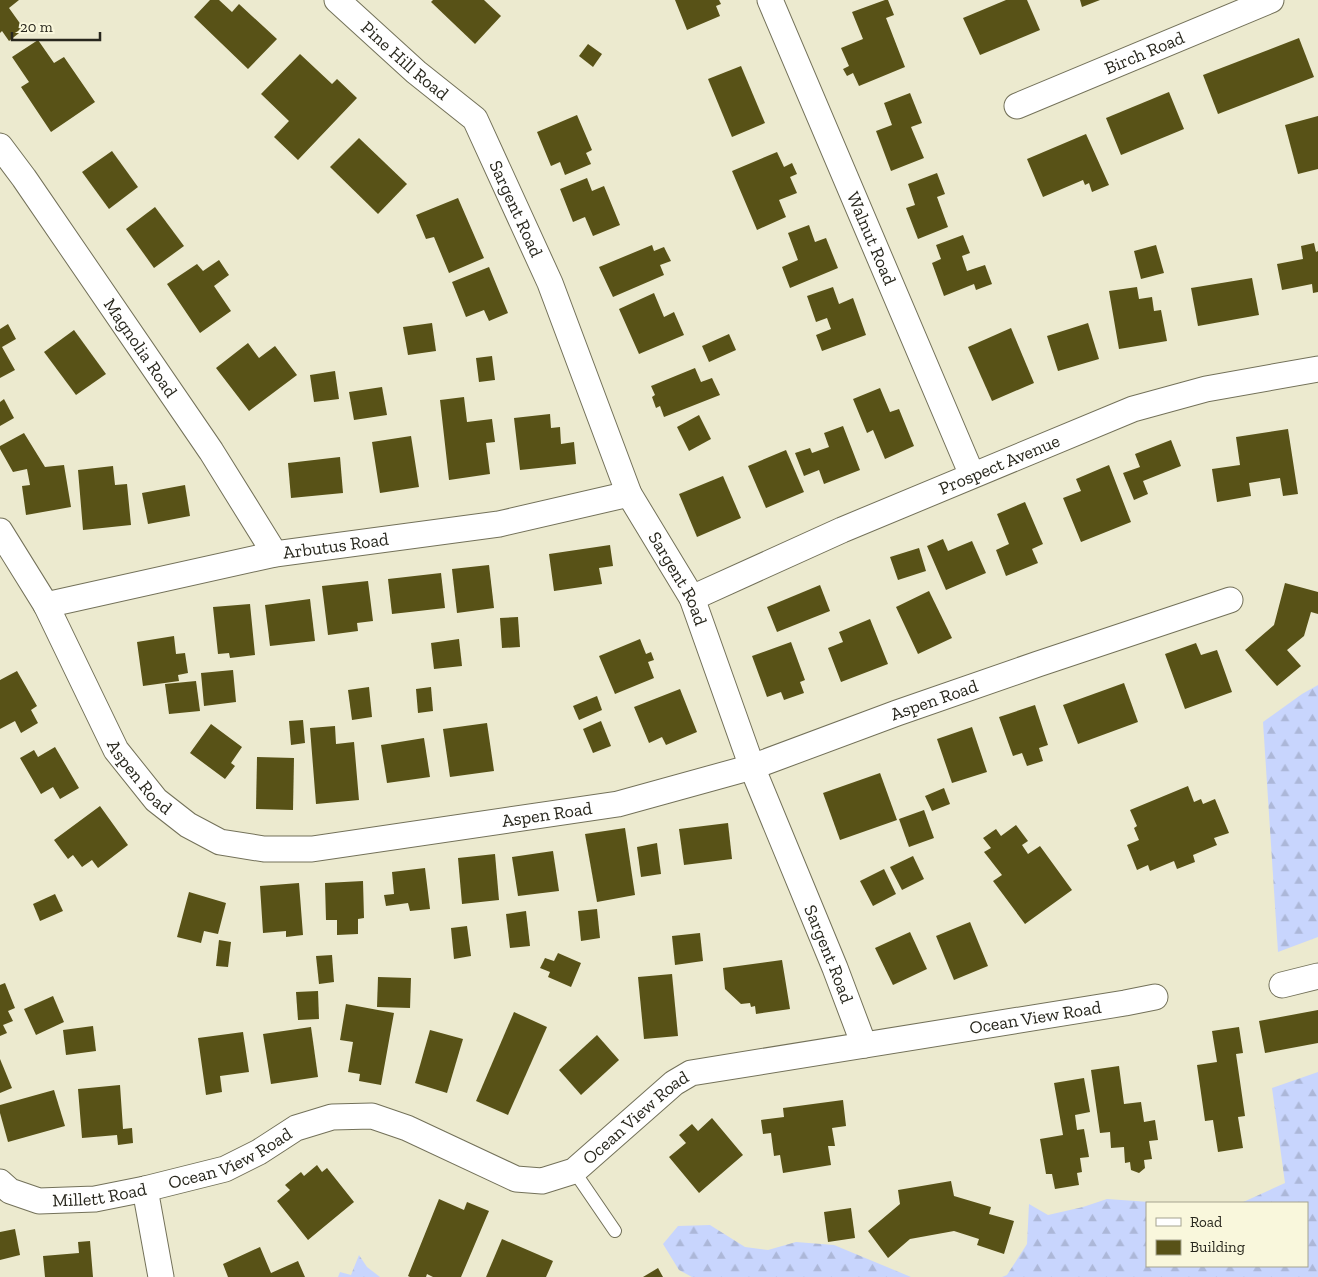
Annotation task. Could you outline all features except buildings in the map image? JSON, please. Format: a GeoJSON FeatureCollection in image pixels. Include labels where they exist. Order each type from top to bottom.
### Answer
{"type":"FeatureCollection","features":[{"type":"Feature","properties":{"kind":"street","name":"Pine Hill Road"},"geometry":{"type":"LineString","coordinates":[[337,0],[416,72],[475,121]]}},
{"type":"Feature","properties":{"kind":"street","name":"Walnut Road"},"geometry":{"type":"LineString","coordinates":[[770,0],[972,475]]}},
{"type":"Feature","properties":{"kind":"street","name":"Birch Road"},"geometry":{"type":"LineString","coordinates":[[1017,106],[1271,0]]}},
{"type":"Feature","properties":{"kind":"street","name":"Sargent Road"},"geometry":{"type":"LineString","coordinates":[[475,121],[550,283],[629,494],[692,598],[752,767],[835,968],[864,1045]]}},
{"type":"Feature","properties":{"kind":"street","name":"Magnolia Road"},"geometry":{"type":"LineString","coordinates":[[0,146],[24,178],[211,451],[275,554]]}},
{"type":"Feature","properties":{"kind":"street","name":"Prospect Avenue"},"geometry":{"type":"LineString","coordinates":[[692,598],[842,530],[1133,409],[1206,389],[1318,369]]}},
{"type":"Feature","properties":{"kind":"street","name":"Arbutus Road"},"geometry":{"type":"LineString","coordinates":[[46,605],[275,554],[498,524],[629,494]]}},
{"type":"Feature","properties":{"kind":"street","name":"Aspen Road"},"geometry":{"type":"LineString","coordinates":[[0,532],[46,605],[116,750],[156,800],[188,825],[220,842],[264,849],[312,849],[618,804],[752,767],[897,713],[1230,600]]}},
{"type":"Feature","properties":{"kind":"street"},"geometry":{"type":"LineString","coordinates":[[1282,985],[1318,976]]}},
{"type":"Feature","properties":{"kind":"street","name":"Ocean View Road"},"geometry":{"type":"LineString","coordinates":[[145,1189],[225,1169],[259,1152],[296,1128],[332,1117],[372,1116],[407,1128],[516,1179],[542,1181],[574,1171],[674,1083],[690,1073],[1155,997]]}},
{"type":"Feature","properties":{"kind":"street","name":"Millett Road"},"geometry":{"type":"LineString","coordinates":[[0,1182],[10,1191],[40,1201],[94,1199],[145,1189],[161,1277]]}},
{"type":"Feature","properties":{"kind":"lane"},"geometry":{"type":"LineString","coordinates":[[574,1171],[615,1230]]}},
{"type":"Feature","properties":{"kind":"green space"},"geometry":{"type":"Polygon","coordinates":[[[1318,685],[1318,937],[1278,952],[1263,722],[1318,685]]]}},
{"type":"Feature","properties":{"kind":"green space"},"geometry":{"type":"Polygon","coordinates":[[[1318,1072],[1318,1277],[1002,1277],[1007,1275],[1027,1244],[1029,1204],[1048,1215],[1107,1199],[1150,1202],[1146,1202],[1146,1267],[1308,1267],[1308,1202],[1243,1202],[1285,1183],[1272,1088],[1318,1072]]]}},
{"type":"Feature","properties":{"kind":"green space"},"geometry":{"type":"Polygon","coordinates":[[[710,1225],[745,1247],[768,1250],[796,1242],[834,1245],[911,1277],[692,1277],[679,1270],[663,1244],[678,1226],[710,1225]]]}},
{"type":"Feature","properties":{"kind":"green space"},"geometry":{"type":"Polygon","coordinates":[[[359,1255],[367,1267],[380,1277],[338,1277],[340,1272],[351,1275],[359,1255]]]}}]}
